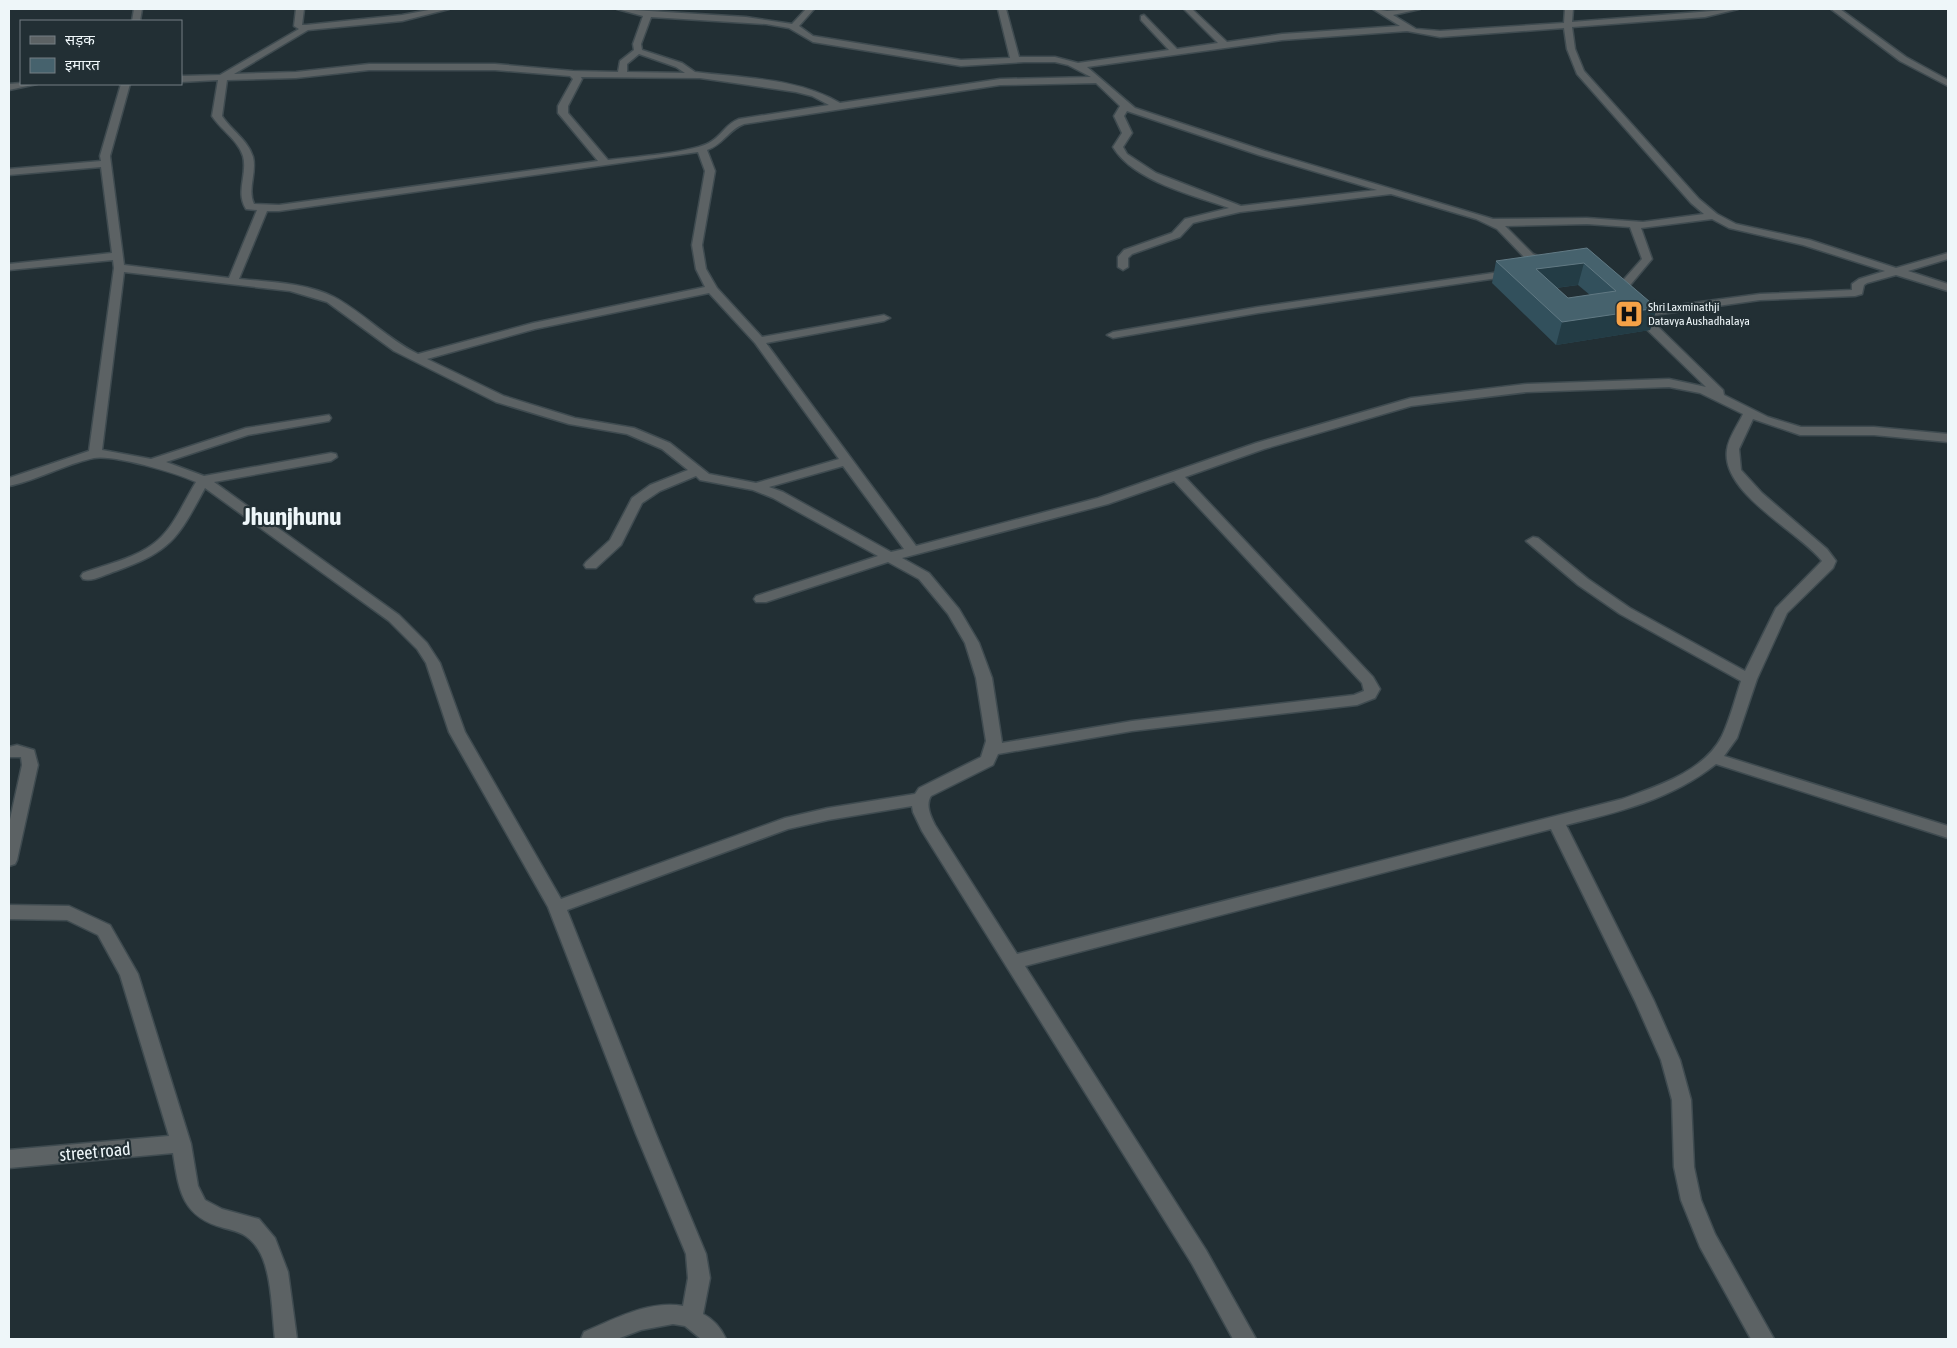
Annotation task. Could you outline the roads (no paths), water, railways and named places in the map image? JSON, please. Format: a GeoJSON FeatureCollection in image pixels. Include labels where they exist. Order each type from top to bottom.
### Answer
{"type":"FeatureCollection","features":[{"type":"Feature","properties":{"kind":"street"},"geometry":{"type":"LineString","coordinates":[[300,9],[298,26],[306,28],[402,18],[445,9]]}},
{"type":"Feature","properties":{"kind":"street"},"geometry":{"type":"LineString","coordinates":[[621,9],[655,14],[760,21],[794,27],[813,40],[977,74],[1023,80],[1098,80]]}},
{"type":"Feature","properties":{"kind":"street"},"geometry":{"type":"LineString","coordinates":[[794,27],[810,9]]}},
{"type":"Feature","properties":{"kind":"street"},"geometry":{"type":"LineString","coordinates":[[1002,9],[1015,59]]}},
{"type":"Feature","properties":{"kind":"street"},"geometry":{"type":"LineString","coordinates":[[1188,9],[1226,45]]}},
{"type":"Feature","properties":{"kind":"street"},"geometry":{"type":"LineString","coordinates":[[1377,9],[1409,28],[1422,33],[1440,34],[1705,15],[1734,9]]}},
{"type":"Feature","properties":{"kind":"street"},"geometry":{"type":"LineString","coordinates":[[1386,14],[1416,9]]}},
{"type":"Feature","properties":{"kind":"street"},"geometry":{"type":"LineString","coordinates":[[1569,9],[1566,24],[1574,60],[1580,72],[1695,201],[1713,216],[1733,226],[1806,242],[1948,288]]}},
{"type":"Feature","properties":{"kind":"street"},"geometry":{"type":"LineString","coordinates":[[1836,9],[1860,25],[1898,56],[1948,83]]}},
{"type":"Feature","properties":{"kind":"street"},"geometry":{"type":"LineString","coordinates":[[638,51],[637,44],[655,14]]}},
{"type":"Feature","properties":{"kind":"street"},"geometry":{"type":"LineString","coordinates":[[1144,18],[1174,52]]}},
{"type":"Feature","properties":{"kind":"street"},"geometry":{"type":"LineString","coordinates":[[223,77],[306,28]]}},
{"type":"Feature","properties":{"kind":"street"},"geometry":{"type":"LineString","coordinates":[[223,77],[217,116],[224,127],[242,144],[248,156],[248,204],[250,207],[263,209],[702,149],[720,141],[732,125],[742,121],[836,105],[977,74],[1015,59],[1040,58],[1077,66],[1282,37],[1409,28]]}},
{"type":"Feature","properties":{"kind":"street"},"geometry":{"type":"LineString","coordinates":[[622,74],[623,63],[638,51]]}},
{"type":"Feature","properties":{"kind":"street"},"geometry":{"type":"LineString","coordinates":[[638,51],[682,66],[690,74],[797,89],[815,94],[836,105]]}},
{"type":"Feature","properties":{"kind":"street"},"geometry":{"type":"LineString","coordinates":[[182,79],[296,75],[363,67],[438,66],[495,67],[573,74],[703,76]]}},
{"type":"Feature","properties":{"kind":"street"},"geometry":{"type":"LineString","coordinates":[[1077,66],[1098,80],[1125,106],[1142,114],[1262,153],[1394,191],[1492,222],[1520,224],[1587,221],[1639,224],[1713,216]]}},
{"type":"Feature","properties":{"kind":"street"},"geometry":{"type":"LineString","coordinates":[[573,74],[578,78],[563,106],[562,113],[605,163]]}},
{"type":"Feature","properties":{"kind":"street"},"geometry":{"type":"LineString","coordinates":[[9,87],[24,85]]}},
{"type":"Feature","properties":{"kind":"street"},"geometry":{"type":"LineString","coordinates":[[94,453],[118,262],[105,156],[126,85]]}},
{"type":"Feature","properties":{"kind":"street"},"geometry":{"type":"LineString","coordinates":[[1125,106],[1119,116],[1127,133],[1118,147],[1125,159],[1138,168],[1174,185],[1240,209]]}},
{"type":"Feature","properties":{"kind":"street"},"geometry":{"type":"LineString","coordinates":[[702,149],[710,170],[697,245],[701,269],[712,289],[759,341],[912,551]]}},
{"type":"Feature","properties":{"kind":"street"},"geometry":{"type":"LineString","coordinates":[[9,172],[106,164]]}},
{"type":"Feature","properties":{"kind":"street"},"geometry":{"type":"LineString","coordinates":[[1123,266],[1123,257],[1128,252],[1176,235],[1189,221],[1240,209],[1394,191]]}},
{"type":"Feature","properties":{"kind":"street"},"geometry":{"type":"LineString","coordinates":[[233,281],[263,209]]}},
{"type":"Feature","properties":{"kind":"street"},"geometry":{"type":"LineString","coordinates":[[1113,335],[1249,311],[1529,270],[1555,264],[1529,256],[1509,234],[1492,222]]}},
{"type":"Feature","properties":{"kind":"street"},"geometry":{"type":"LineString","coordinates":[[1624,301],[1648,259],[1647,253],[1635,232],[1635,226],[1639,224]]}},
{"type":"Feature","properties":{"kind":"street"},"geometry":{"type":"LineString","coordinates":[[1624,301],[1858,292],[1860,282],[1948,256]]}},
{"type":"Feature","properties":{"kind":"street"},"geometry":{"type":"LineString","coordinates":[[9,268],[118,262],[233,281],[290,288],[330,300],[398,349],[500,399],[573,422],[630,431],[650,438],[666,446],[705,477],[756,487],[778,495],[924,576],[954,612],[972,643],[984,678],[993,750],[987,761],[925,792],[920,799],[921,812],[928,827],[1199,1257],[1245,1339]]}},
{"type":"Feature","properties":{"kind":"street"},"geometry":{"type":"LineString","coordinates":[[417,358],[542,324],[712,289]]}},
{"type":"Feature","properties":{"kind":"street"},"geometry":{"type":"LineString","coordinates":[[1624,301],[1726,399]]}},
{"type":"Feature","properties":{"kind":"street"},"geometry":{"type":"LineString","coordinates":[[759,341],[884,318]]}},
{"type":"Feature","properties":{"kind":"street"},"geometry":{"type":"LineString","coordinates":[[761,599],[889,557],[1010,528],[1103,501],[1260,446],[1365,414],[1411,402],[1453,396],[1527,388],[1669,383],[1695,387],[1726,399],[1784,427],[1800,430],[1874,431],[1948,438]]}},
{"type":"Feature","properties":{"kind":"street"},"geometry":{"type":"LineString","coordinates":[[1013,962],[1626,804],[1665,789],[1692,775],[1714,758],[1729,738],[1749,679],[1781,611],[1825,569],[1829,561],[1822,552],[1757,496],[1743,482],[1735,470],[1733,449],[1750,412]]}},
{"type":"Feature","properties":{"kind":"street"},"geometry":{"type":"LineString","coordinates":[[154,462],[246,432],[325,418]]}},
{"type":"Feature","properties":{"kind":"street"},"geometry":{"type":"LineString","coordinates":[[1926,435],[1948,430]]}},
{"type":"Feature","properties":{"kind":"street"},"geometry":{"type":"LineString","coordinates":[[9,482],[94,453],[154,462],[181,470],[202,480],[394,618],[422,646],[433,663],[457,732],[558,907],[646,1134],[696,1254],[699,1278],[692,1316]]}},
{"type":"Feature","properties":{"kind":"street"},"geometry":{"type":"LineString","coordinates":[[88,576],[149,551],[163,543],[172,532],[202,480],[331,457]]}},
{"type":"Feature","properties":{"kind":"street"},"geometry":{"type":"LineString","coordinates":[[756,487],[846,461]]}},
{"type":"Feature","properties":{"kind":"street"},"geometry":{"type":"LineString","coordinates":[[592,565],[616,542],[637,501],[655,488],[696,471]]}},
{"type":"Feature","properties":{"kind":"street"},"geometry":{"type":"LineString","coordinates":[[993,750],[1132,726],[1357,700],[1370,694],[1372,689],[1368,681],[1176,475]]}},
{"type":"Feature","properties":{"kind":"street"},"geometry":{"type":"LineString","coordinates":[[1533,541],[1583,582],[1625,611],[1749,679]]}},
{"type":"Feature","properties":{"kind":"street"},"geometry":{"type":"LineString","coordinates":[[9,752],[17,750],[28,754],[30,765],[9,860]]}},
{"type":"Feature","properties":{"kind":"street"},"geometry":{"type":"LineString","coordinates":[[1714,758],[1948,832]]}},
{"type":"Feature","properties":{"kind":"street"},"geometry":{"type":"LineString","coordinates":[[558,907],[785,824],[828,814],[920,799]]}},
{"type":"Feature","properties":{"kind":"street"},"geometry":{"type":"LineString","coordinates":[[1556,822],[1650,1012],[1671,1060],[1682,1102],[1683,1154],[1692,1206],[1711,1245],[1763,1339]]}},
{"type":"Feature","properties":{"kind":"street"},"geometry":{"type":"LineString","coordinates":[[9,912],[68,913],[104,930],[129,974],[181,1144],[188,1187],[198,1206],[217,1217],[252,1226],[268,1245],[277,1272],[286,1339]]}},
{"type":"Feature","properties":{"kind":"street","name":"street road"},"geometry":{"type":"LineString","coordinates":[[9,1159],[181,1144]]}},
{"type":"Feature","properties":{"kind":"street"},"geometry":{"type":"LineString","coordinates":[[592,1339],[644,1319],[675,1312],[692,1316],[707,1328],[715,1339]]}},
{"type":"Feature","properties":{"kind":"place","name":"Shri Laxminathji Datavya Aushadhalaya"},"geometry":{"type":"Point","coordinates":[1629,314]}},
{"type":"Feature","properties":{"kind":"district","name":"Jhunjhunu"},"geometry":{"type":"Point","coordinates":[292,516]}}]}
